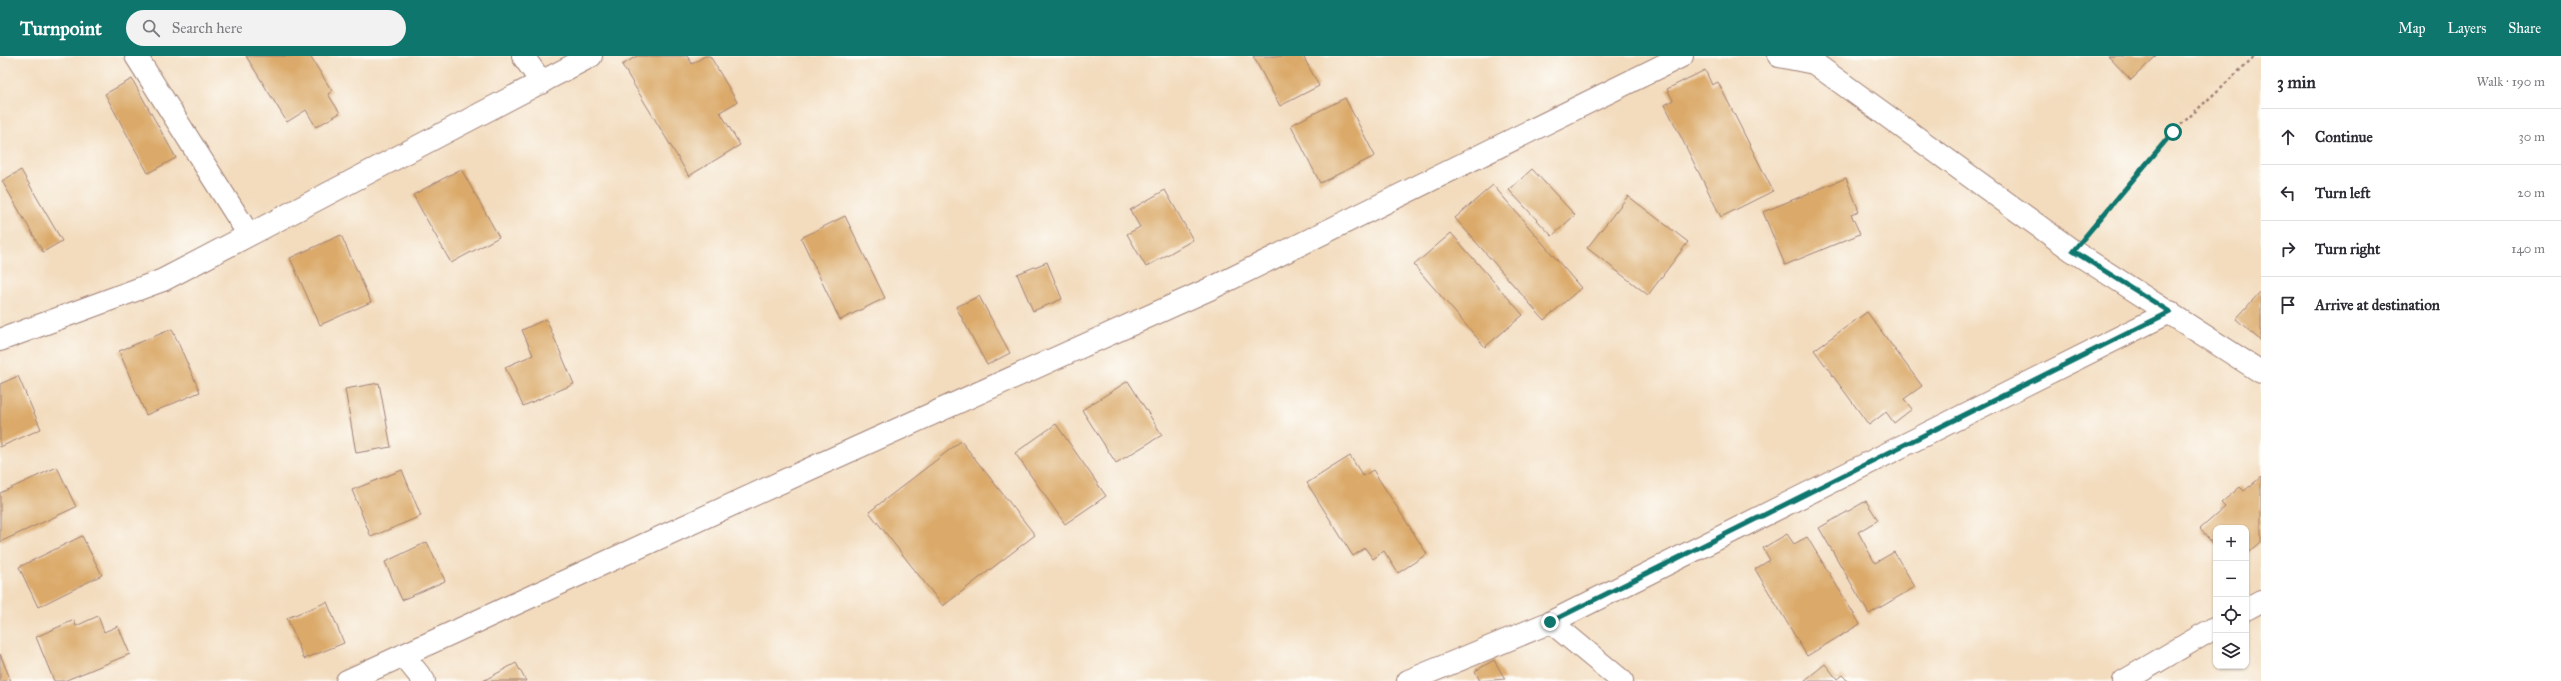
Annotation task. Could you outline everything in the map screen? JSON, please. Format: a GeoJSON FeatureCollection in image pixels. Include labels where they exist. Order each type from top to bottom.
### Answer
{"type":"FeatureCollection","features":[{"type":"Feature","properties":{"kind":"street"},"geometry":{"type":"LineString","coordinates":[[136,56],[249,236]]}},
{"type":"Feature","properties":{"kind":"street"},"geometry":{"type":"LineString","coordinates":[[523,56],[542,83]]}},
{"type":"Feature","properties":{"kind":"street"},"geometry":{"type":"LineString","coordinates":[[0,340],[163,280],[542,83],[590,56]]}},
{"type":"Feature","properties":{"kind":"street"},"geometry":{"type":"LineString","coordinates":[[347,681],[814,466],[1214,287],[1682,56]]}},
{"type":"Feature","properties":{"kind":"street"},"geometry":{"type":"LineString","coordinates":[[1779,56],[1814,63],[2073,251],[2170,312],[2261,372]]}},
{"type":"Feature","properties":{"kind":"street"},"geometry":{"type":"LineString","coordinates":[[1408,681],[1550,622],[2170,312]]}},
{"type":"Feature","properties":{"kind":"street"},"geometry":{"type":"LineString","coordinates":[[2249,607],[2261,601]]}},
{"type":"Feature","properties":{"kind":"street"},"geometry":{"type":"LineString","coordinates":[[1550,622],[1622,681]]}},
{"type":"Feature","properties":{"kind":"street"},"geometry":{"type":"LineString","coordinates":[[2124,681],[2213,629]]}},
{"type":"Feature","properties":{"kind":"street"},"geometry":{"type":"LineString","coordinates":[[403,655],[424,681]]}},
{"type":"Feature","properties":{"kind":"path"},"geometry":{"type":"LineString","coordinates":[[2073,251],[2173,132],[2255,56]]}},
{"type":"Feature","properties":{"kind":"building"},"geometry":{"type":"Polygon","coordinates":[[[246,56],[310,56],[332,91],[328,94],[340,113],[316,127],[306,110],[287,122],[246,56]]]}},
{"type":"Feature","properties":{"kind":"building"},"geometry":{"type":"Polygon","coordinates":[[[637,56],[687,56],[692,64],[705,56],[710,56],[737,102],[720,112],[740,145],[689,176],[622,65],[637,56]]]}},
{"type":"Feature","properties":{"kind":"building"},"geometry":{"type":"Polygon","coordinates":[[[1253,56],[1303,56],[1319,86],[1280,106],[1253,56]]]}},
{"type":"Feature","properties":{"kind":"building"},"geometry":{"type":"Polygon","coordinates":[[[2108,56],[2156,56],[2131,80],[2108,56]]]}},
{"type":"Feature","properties":{"kind":"building"},"geometry":{"type":"Polygon","coordinates":[[[1705,70],[1712,85],[1718,82],[1773,191],[1721,217],[1665,105],[1673,100],[1667,89],[1705,70]]]}},
{"type":"Feature","properties":{"kind":"building"},"geometry":{"type":"Polygon","coordinates":[[[132,79],[176,158],[148,173],[105,94],[132,79]]]}},
{"type":"Feature","properties":{"kind":"building"},"geometry":{"type":"Polygon","coordinates":[[[1345,98],[1375,156],[1320,183],[1291,125],[1345,98]]]}},
{"type":"Feature","properties":{"kind":"building"},"geometry":{"type":"Polygon","coordinates":[[[461,169],[499,237],[451,263],[413,195],[461,169]]]}},
{"type":"Feature","properties":{"kind":"building"},"geometry":{"type":"Polygon","coordinates":[[[1532,169],[1575,215],[1552,236],[1509,190],[1532,169]]]}},
{"type":"Feature","properties":{"kind":"building"},"geometry":{"type":"Polygon","coordinates":[[[21,170],[62,241],[43,252],[2,181],[21,170]]]}},
{"type":"Feature","properties":{"kind":"building"},"geometry":{"type":"Polygon","coordinates":[[[1846,178],[1859,211],[1851,214],[1860,234],[1785,265],[1763,212],[1846,178]]]}},
{"type":"Feature","properties":{"kind":"building"},"geometry":{"type":"Polygon","coordinates":[[[1493,185],[1581,288],[1544,320],[1455,218],[1493,185]]]}},
{"type":"Feature","properties":{"kind":"building"},"geometry":{"type":"Polygon","coordinates":[[[1165,190],[1193,240],[1146,267],[1127,234],[1140,227],[1130,210],[1165,190]]]}},
{"type":"Feature","properties":{"kind":"building"},"geometry":{"type":"Polygon","coordinates":[[[1628,196],[1688,242],[1648,295],[1587,248],[1628,196]]]}},
{"type":"Feature","properties":{"kind":"building"},"geometry":{"type":"Polygon","coordinates":[[[845,216],[885,298],[840,320],[801,238],[845,216]]]}},
{"type":"Feature","properties":{"kind":"building"},"geometry":{"type":"Polygon","coordinates":[[[1451,233],[1523,315],[1485,347],[1414,265],[1451,233]]]}},
{"type":"Feature","properties":{"kind":"building"},"geometry":{"type":"Polygon","coordinates":[[[341,235],[371,302],[320,325],[290,258],[341,235]]]}},
{"type":"Feature","properties":{"kind":"building"},"geometry":{"type":"Polygon","coordinates":[[[1047,262],[1062,299],[1033,311],[1017,274],[1047,262]]]}},
{"type":"Feature","properties":{"kind":"building"},"geometry":{"type":"Polygon","coordinates":[[[2261,291],[2261,341],[2236,319],[2261,291]]]}},
{"type":"Feature","properties":{"kind":"building"},"geometry":{"type":"Polygon","coordinates":[[[979,296],[1010,353],[987,365],[956,307],[979,296]]]}},
{"type":"Feature","properties":{"kind":"building"},"geometry":{"type":"Polygon","coordinates":[[[1867,312],[1922,386],[1904,399],[1912,409],[1894,423],[1886,412],[1869,425],[1814,350],[1867,312]]]}},
{"type":"Feature","properties":{"kind":"building"},"geometry":{"type":"Polygon","coordinates":[[[546,319],[574,384],[523,406],[505,367],[533,355],[522,330],[546,319]]]}},
{"type":"Feature","properties":{"kind":"building"},"geometry":{"type":"Polygon","coordinates":[[[172,329],[200,392],[146,415],[119,351],[172,329]]]}},
{"type":"Feature","properties":{"kind":"building"},"geometry":{"type":"Polygon","coordinates":[[[18,376],[41,429],[0,447],[0,384],[18,376]]]}},
{"type":"Feature","properties":{"kind":"building"},"geometry":{"type":"Polygon","coordinates":[[[1128,381],[1162,435],[1116,463],[1082,410],[1128,381]]]}},
{"type":"Feature","properties":{"kind":"building"},"geometry":{"type":"Polygon","coordinates":[[[379,383],[391,447],[356,453],[345,389],[379,383]]]}},
{"type":"Feature","properties":{"kind":"building"},"geometry":{"type":"Polygon","coordinates":[[[1056,424],[1106,496],[1065,524],[1015,453],[1056,424]]]}},
{"type":"Feature","properties":{"kind":"building"},"geometry":{"type":"Polygon","coordinates":[[[961,441],[1035,535],[943,606],[869,512],[961,441]]]}},
{"type":"Feature","properties":{"kind":"building"},"geometry":{"type":"Polygon","coordinates":[[[1350,456],[1363,476],[1373,470],[1427,554],[1398,573],[1384,551],[1373,559],[1365,548],[1353,556],[1307,483],[1350,456]]]}},
{"type":"Feature","properties":{"kind":"building"},"geometry":{"type":"Polygon","coordinates":[[[57,467],[76,507],[0,542],[0,493],[57,467]]]}},
{"type":"Feature","properties":{"kind":"building"},"geometry":{"type":"Polygon","coordinates":[[[402,470],[421,516],[371,537],[352,490],[402,470]]]}},
{"type":"Feature","properties":{"kind":"building"},"geometry":{"type":"Polygon","coordinates":[[[2261,477],[2261,542],[2249,552],[2249,525],[2213,525],[2213,544],[2200,529],[2225,507],[2221,503],[2240,487],[2244,491],[2261,477]]]}},
{"type":"Feature","properties":{"kind":"building"},"geometry":{"type":"Polygon","coordinates":[[[1866,501],[1878,520],[1858,532],[1875,563],[1894,552],[1915,587],[1869,614],[1819,528],[1866,501]]]}},
{"type":"Feature","properties":{"kind":"building"},"geometry":{"type":"Polygon","coordinates":[[[1787,534],[1794,544],[1807,537],[1860,624],[1807,656],[1755,569],[1770,560],[1763,548],[1787,534]]]}},
{"type":"Feature","properties":{"kind":"building"},"geometry":{"type":"Polygon","coordinates":[[[82,536],[102,575],[38,607],[19,567],[82,536]]]}},
{"type":"Feature","properties":{"kind":"building"},"geometry":{"type":"Polygon","coordinates":[[[427,542],[445,581],[402,600],[385,562],[427,542]]]}},
{"type":"Feature","properties":{"kind":"building"},"geometry":{"type":"Polygon","coordinates":[[[327,602],[344,643],[304,659],[287,618],[327,602]]]}},
{"type":"Feature","properties":{"kind":"building"},"geometry":{"type":"Polygon","coordinates":[[[98,616],[104,632],[118,626],[130,654],[64,681],[54,681],[36,637],[74,620],[76,626],[98,616]]]}},
{"type":"Feature","properties":{"kind":"building"},"geometry":{"type":"Polygon","coordinates":[[[0,654],[11,681],[0,681],[0,654]]]}},
{"type":"Feature","properties":{"kind":"building"},"geometry":{"type":"Polygon","coordinates":[[[1494,660],[1505,679],[1480,681],[1475,671],[1494,660]]]}},
{"type":"Feature","properties":{"kind":"building"},"geometry":{"type":"Polygon","coordinates":[[[516,663],[526,681],[483,681],[516,663]]]}},
{"type":"Feature","properties":{"kind":"building"},"geometry":{"type":"Polygon","coordinates":[[[1825,664],[1837,679],[1842,675],[1848,681],[1804,681],[1825,664]]]}},
{"type":"Feature","properties":{"kind":"route"},"geometry":{"type":"LineString","coordinates":[[1550,622],[2170,312],[2073,251],[2173,132]]}}]}
